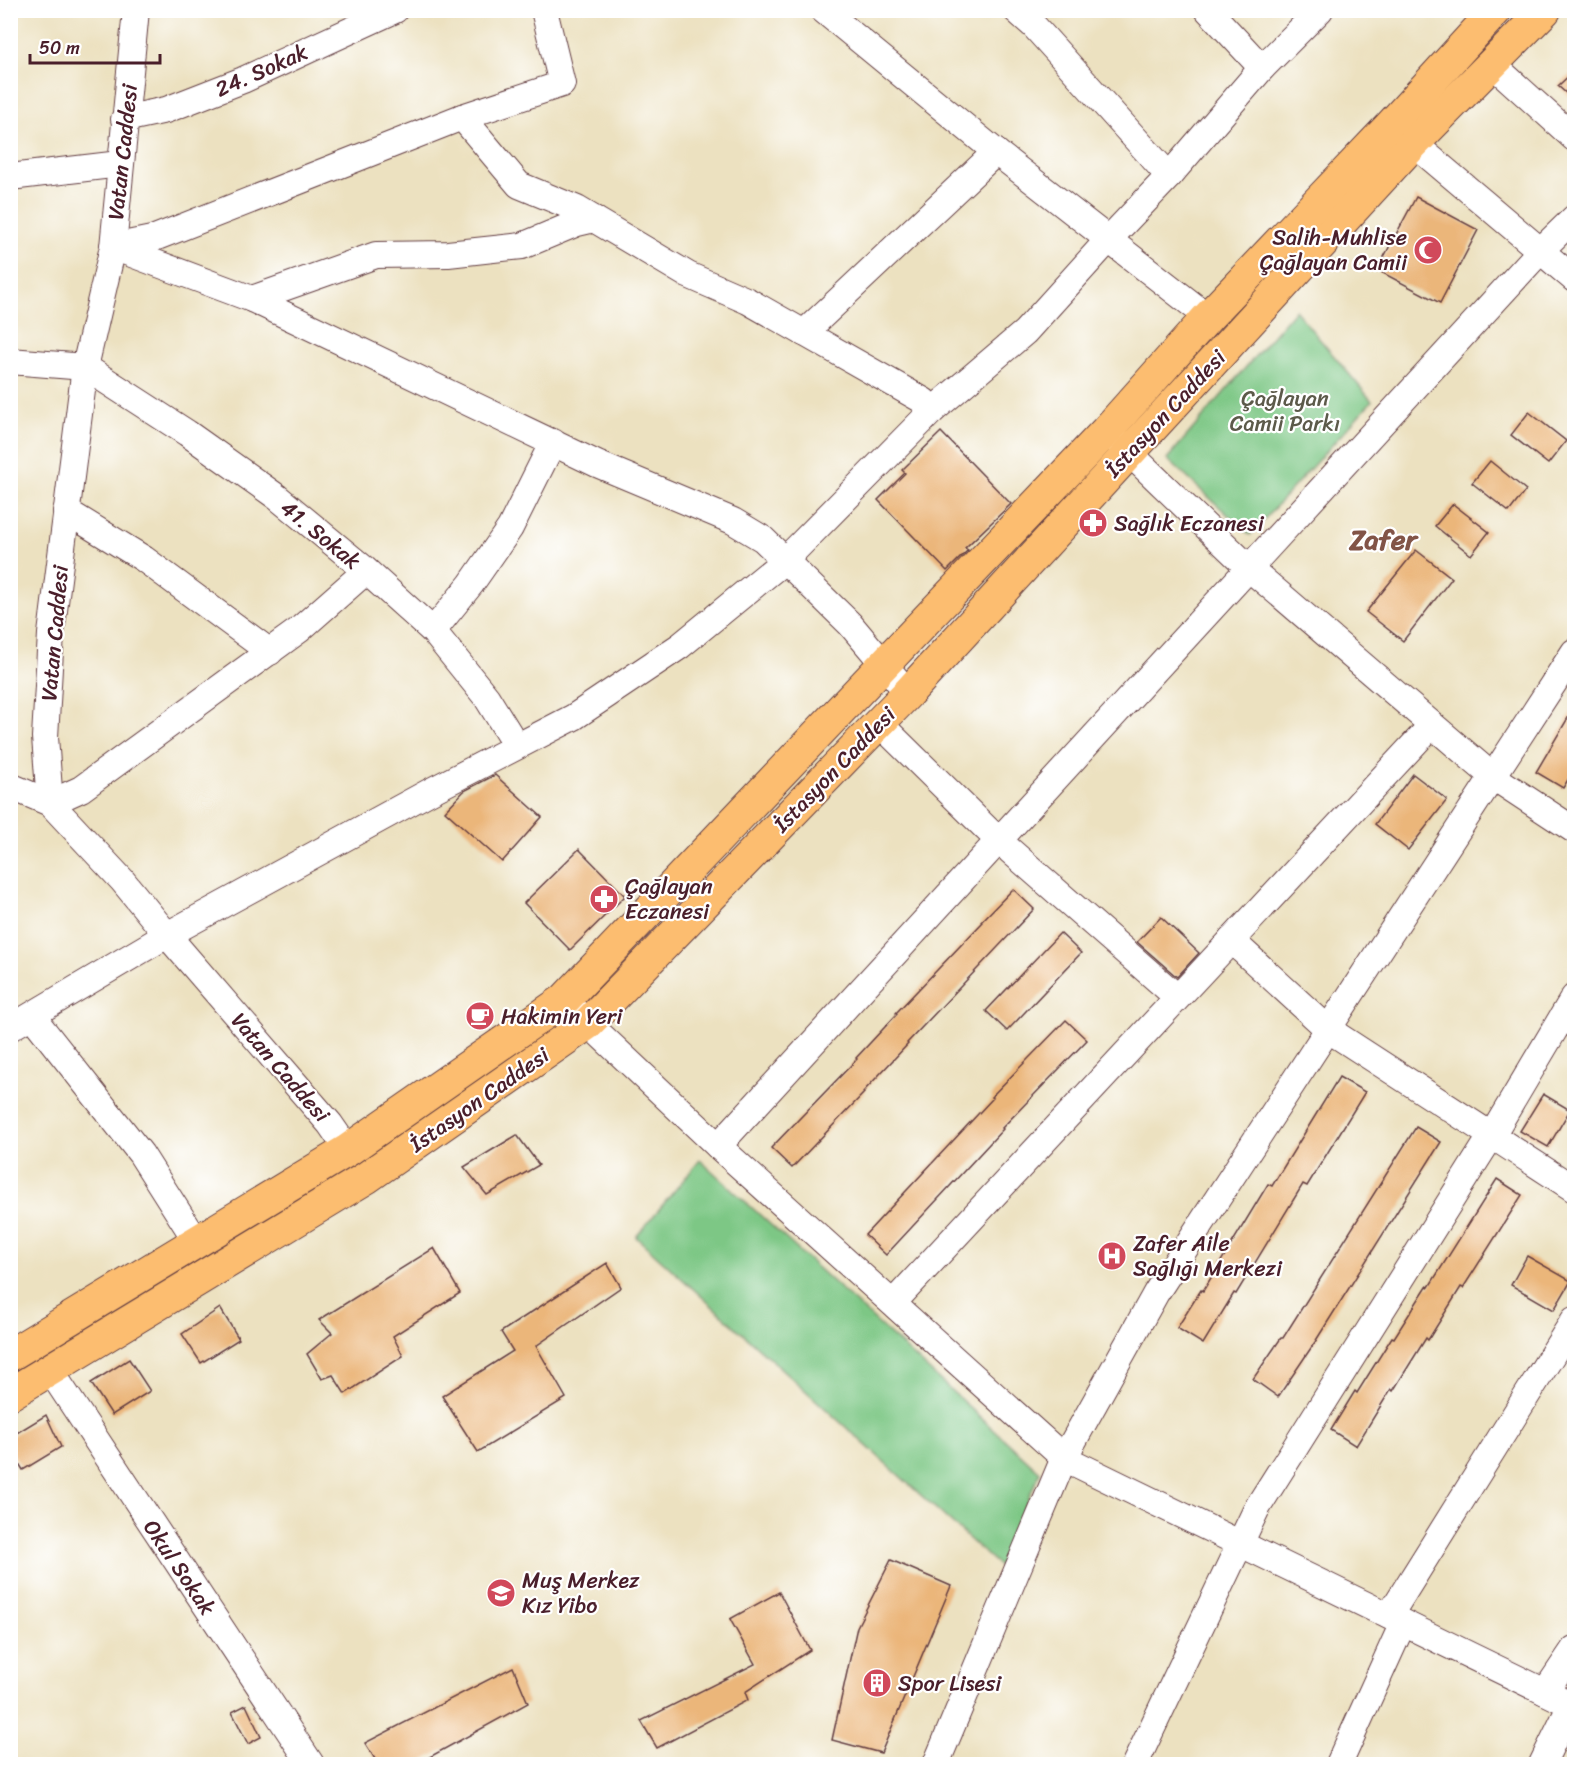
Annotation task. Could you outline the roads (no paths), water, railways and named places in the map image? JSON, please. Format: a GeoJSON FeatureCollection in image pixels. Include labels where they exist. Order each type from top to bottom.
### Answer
{"type":"FeatureCollection","features":[{"type":"Feature","properties":{"kind":"main road","name":"İstasyon Caddesi"},"geometry":{"type":"LineString","coordinates":[[10,1394],[366,1179],[587,1024],[908,693],[1128,454],[1402,134],[1496,10]]}},
{"type":"Feature","properties":{"kind":"main road","name":"İstasyon Caddesi"},"geometry":{"type":"LineString","coordinates":[[10,1355],[348,1150],[564,1000],[1107,430],[1208,317],[1402,134],[1491,63],[1545,10]]}},
{"type":"Feature","properties":{"kind":"street","name":"Vatan Caddesi"},"geometry":{"type":"LineString","coordinates":[[136,10],[113,247],[85,367],[51,634],[45,737],[50,803],[122,880],[330,1124],[348,1150]]}},
{"type":"Feature","properties":{"kind":"street","name":"24. Sokak"},"geometry":{"type":"LineString","coordinates":[[124,119],[166,110],[243,80],[395,10]]}},
{"type":"Feature","properties":{"kind":"street"},"geometry":{"type":"LineString","coordinates":[[113,247],[152,239],[462,117],[562,84],[544,10]]}},
{"type":"Feature","properties":{"kind":"street"},"geometry":{"type":"LineString","coordinates":[[823,10],[996,152],[1208,317]]}},
{"type":"Feature","properties":{"kind":"street"},"geometry":{"type":"LineString","coordinates":[[1016,10],[1042,35],[1169,176]]}},
{"type":"Feature","properties":{"kind":"street"},"geometry":{"type":"LineString","coordinates":[[1208,10],[1262,68]]}},
{"type":"Feature","properties":{"kind":"street"},"geometry":{"type":"LineString","coordinates":[[197,1242],[141,1154],[21,1022],[167,935],[516,745],[574,717],[680,646],[784,561],[932,411],[1024,332],[1169,176],[1262,68],[1320,10]]}},
{"type":"Feature","properties":{"kind":"street"},"geometry":{"type":"LineString","coordinates":[[1491,63],[1575,138]]}},
{"type":"Feature","properties":{"kind":"street"},"geometry":{"type":"LineString","coordinates":[[462,117],[519,185],[577,209],[688,275],[748,302],[924,401],[932,411]]}},
{"type":"Feature","properties":{"kind":"street"},"geometry":{"type":"LineString","coordinates":[[1402,134],[1575,279]]}},
{"type":"Feature","properties":{"kind":"street"},"geometry":{"type":"LineString","coordinates":[[804,333],[996,152]]}},
{"type":"Feature","properties":{"kind":"street"},"geometry":{"type":"LineString","coordinates":[[10,177],[120,164]]}},
{"type":"Feature","properties":{"kind":"street"},"geometry":{"type":"LineString","coordinates":[[718,1146],[1541,250],[1575,218]]}},
{"type":"Feature","properties":{"kind":"street"},"geometry":{"type":"LineString","coordinates":[[252,299],[376,255],[448,254],[522,246],[578,223],[594,219]]}},
{"type":"Feature","properties":{"kind":"street"},"geometry":{"type":"LineString","coordinates":[[113,247],[252,299],[597,464],[733,520],[763,539],[850,624],[908,693]]}},
{"type":"Feature","properties":{"kind":"street"},"geometry":{"type":"LineString","coordinates":[[10,361],[85,367]]}},
{"type":"Feature","properties":{"kind":"street","name":"41. Sokak"},"geometry":{"type":"LineString","coordinates":[[85,367],[187,433],[277,497],[366,571],[433,631],[487,698],[516,745]]}},
{"type":"Feature","properties":{"kind":"street"},"geometry":{"type":"LineString","coordinates":[[1107,430],[1128,454],[1249,568],[1432,725],[1492,776],[1575,830]]}},
{"type":"Feature","properties":{"kind":"street"},"geometry":{"type":"LineString","coordinates":[[433,631],[471,584],[510,528],[553,442]]}},
{"type":"Feature","properties":{"kind":"street"},"geometry":{"type":"LineString","coordinates":[[66,511],[144,559],[270,652]]}},
{"type":"Feature","properties":{"kind":"street"},"geometry":{"type":"LineString","coordinates":[[10,786],[50,803],[81,789],[299,630],[366,571]]}},
{"type":"Feature","properties":{"kind":"street"},"geometry":{"type":"LineString","coordinates":[[936,1764],[1064,1458],[1156,1293],[1575,652]]}},
{"type":"Feature","properties":{"kind":"street"},"geometry":{"type":"LineString","coordinates":[[878,722],[998,840],[1177,998]]}},
{"type":"Feature","properties":{"kind":"street"},"geometry":{"type":"LineString","coordinates":[[893,1303],[1432,725]]}},
{"type":"Feature","properties":{"kind":"street"},"geometry":{"type":"LineString","coordinates":[[1231,940],[1329,1030],[1575,1189]]}},
{"type":"Feature","properties":{"kind":"street"},"geometry":{"type":"LineString","coordinates":[[1135,1764],[1257,1508],[1492,1135],[1575,997]]}},
{"type":"Feature","properties":{"kind":"street"},"geometry":{"type":"LineString","coordinates":[[564,1000],[718,1146],[1064,1458],[1573,1706],[1542,1764]]}},
{"type":"Feature","properties":{"kind":"street"},"geometry":{"type":"LineString","coordinates":[[1339,1764],[1396,1620],[1575,1320]]}},
{"type":"Feature","properties":{"kind":"street","name":"Okul Sokak"},"geometry":{"type":"LineString","coordinates":[[50,1370],[311,1764]]}},
{"type":"Feature","properties":{"kind":"street"},"geometry":{"type":"LineString","coordinates":[[1545,1692],[1575,1649]]}},
{"type":"Feature","properties":{"kind":"place","name":"Salih-Muhlise Çağlayan Camii"},"geometry":{"type":"Point","coordinates":[1428,250]}},
{"type":"Feature","properties":{"kind":"place","name":"Sağlık Eczanesi"},"geometry":{"type":"Point","coordinates":[1093,523]}},
{"type":"Feature","properties":{"kind":"place","name":"Çağlayan Eczanesi"},"geometry":{"type":"Point","coordinates":[604,899]}},
{"type":"Feature","properties":{"kind":"place","name":"Hakimin Yeri"},"geometry":{"type":"Point","coordinates":[480,1016]}},
{"type":"Feature","properties":{"kind":"place","name":"Zafer Aile Sağlığı Merkezi"},"geometry":{"type":"Point","coordinates":[1112,1256]}},
{"type":"Feature","properties":{"kind":"place","name":"Muş Merkez Kız Yibo"},"geometry":{"type":"Point","coordinates":[501,1593]}},
{"type":"Feature","properties":{"kind":"place","name":"Spor Lisesi"},"geometry":{"type":"Point","coordinates":[877,1683]}},
{"type":"Feature","properties":{"kind":"district","name":"Zafer"},"geometry":{"type":"Point","coordinates":[1383,539]}},
{"type":"Feature","properties":{"kind":"park label","name":"Çağlayan Camii Parkı"},"geometry":{"type":"Point","coordinates":[1285,410]}}]}
